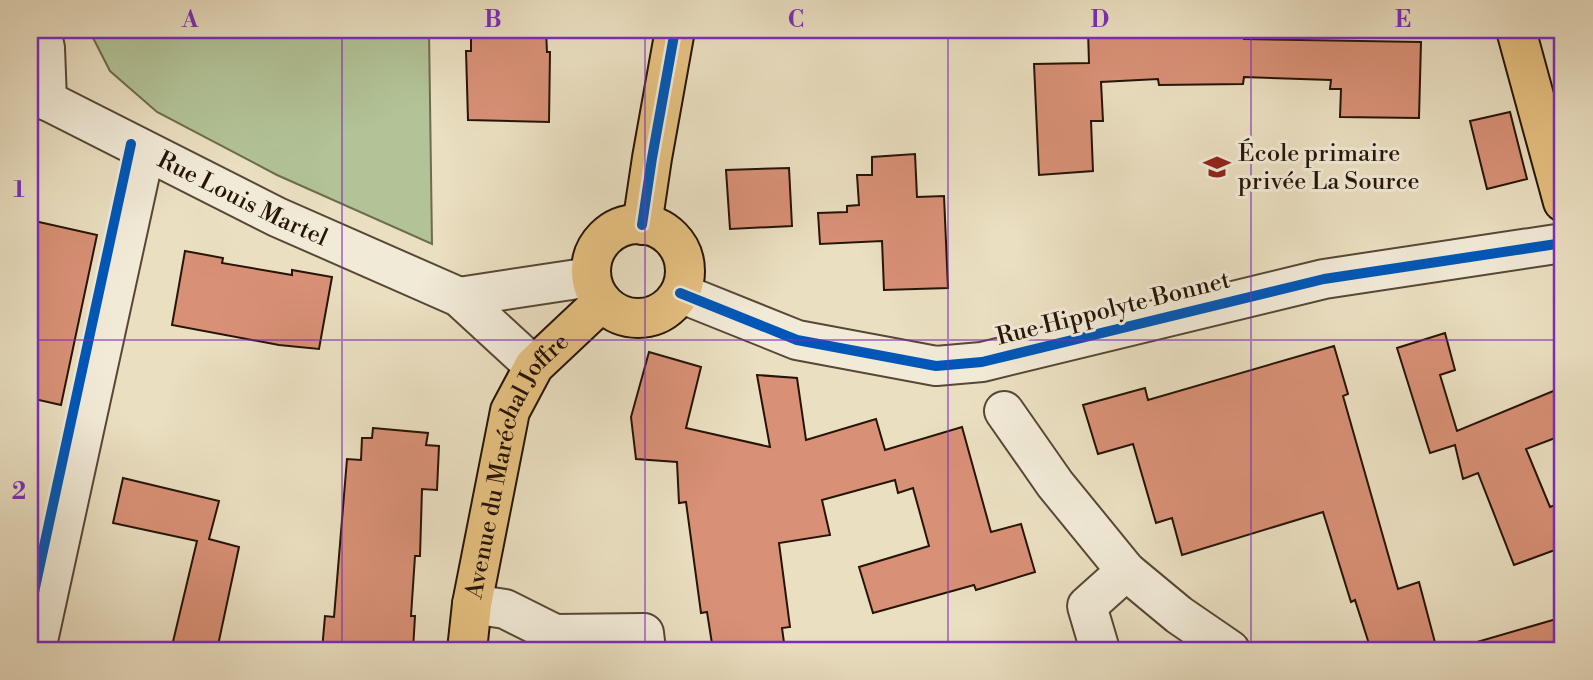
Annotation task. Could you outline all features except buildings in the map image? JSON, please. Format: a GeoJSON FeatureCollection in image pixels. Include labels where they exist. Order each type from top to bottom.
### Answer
{"type":"FeatureCollection","features":[{"type":"Feature","properties":{"kind":"main road"},"geometry":{"type":"LineString","coordinates":[[642,225],[675,30]]}},
{"type":"Feature","properties":{"kind":"main road"},"geometry":{"type":"LineString","coordinates":[[1516,30],[1563,202]]}},
{"type":"Feature","properties":{"kind":"main road"},"geometry":{"type":"LineString","coordinates":[[629,225],[642,225],[657,228],[670,237],[679,249],[684,271],[680,293],[671,305],[658,314],[643,318],[628,317],[614,312],[597,289],[592,263],[596,250],[604,239],[629,225]]}},
{"type":"Feature","properties":{"kind":"main road","name":"Avenue du Maréchal Joffre"},"geometry":{"type":"LineString","coordinates":[[467,650],[472,604],[510,411],[534,366],[597,289]]}},
{"type":"Feature","properties":{"kind":"street"},"geometry":{"type":"LineString","coordinates":[[38,97],[44,48],[41,30]]}},
{"type":"Feature","properties":{"kind":"street","name":"Rue Louis Martel"},"geometry":{"type":"LineString","coordinates":[[38,97],[277,217],[459,297],[534,366]]}},
{"type":"Feature","properties":{"kind":"street"},"geometry":{"type":"LineString","coordinates":[[36,650],[145,151]]}},
{"type":"Feature","properties":{"kind":"street","name":"Rue Hippolyte Bonnet"},"geometry":{"type":"LineString","coordinates":[[680,293],[797,340],[936,366],[982,362],[1324,279],[1563,243]]}},
{"type":"Feature","properties":{"kind":"street"},"geometry":{"type":"LineString","coordinates":[[459,297],[597,289]]}},
{"type":"Feature","properties":{"kind":"street"},"geometry":{"type":"LineString","coordinates":[[1004,411],[1055,484],[1126,571],[1179,615],[1230,650]]}},
{"type":"Feature","properties":{"kind":"street"},"geometry":{"type":"LineString","coordinates":[[1100,650],[1087,606],[1126,571]]}},
{"type":"Feature","properties":{"kind":"street"},"geometry":{"type":"LineString","coordinates":[[472,604],[505,609],[555,634],[644,633],[646,650]]}},
{"type":"Feature","properties":{"kind":"green space"},"geometry":{"type":"Polygon","coordinates":[[[89,30],[429,30],[432,244],[277,175],[157,112],[110,71],[89,30]]]}},
{"type":"Feature","properties":{"kind":"cycle path"},"geometry":{"type":"LineString","coordinates":[[642,225],[675,30]]}},
{"type":"Feature","properties":{"kind":"cycle path"},"geometry":{"type":"LineString","coordinates":[[30,611],[131,144]]}},
{"type":"Feature","properties":{"kind":"cycle path"},"geometry":{"type":"LineString","coordinates":[[680,293],[797,340],[936,366],[982,362],[1324,279],[1563,243]]}},
{"type":"Feature","properties":{"kind":"place","name":"École primaire privée La Source"},"geometry":{"type":"Point","coordinates":[1217,167]}}]}
